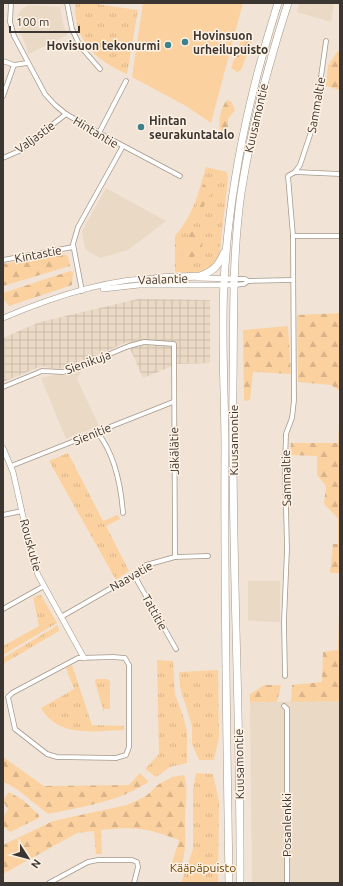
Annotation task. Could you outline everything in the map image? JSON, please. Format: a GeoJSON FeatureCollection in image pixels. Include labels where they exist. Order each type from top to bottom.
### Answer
{"type":"FeatureCollection","features":[{"type":"Feature","properties":{"kind":"highway","name":"Kuusamontie"},"geometry":{"type":"LineString","coordinates":[[229,883],[224,532],[224,282],[233,188],[242,135],[265,46],[278,3]]}},
{"type":"Feature","properties":{"kind":"highway","name":"Kuusamontie"},"geometry":{"type":"LineString","coordinates":[[240,883],[233,427],[234,282],[237,228],[247,159],[268,68],[288,3]]}},
{"type":"Feature","properties":{"kind":"highway"},"geometry":{"type":"LineString","coordinates":[[157,278],[200,276],[206,274],[218,266],[227,248]]}},
{"type":"Feature","properties":{"kind":"street","name":"Hintantie"},"geometry":{"type":"LineString","coordinates":[[11,3],[10,22],[14,36],[27,63],[45,94],[66,114],[123,146],[78,227],[73,247],[82,291]]}},
{"type":"Feature","properties":{"kind":"street"},"geometry":{"type":"LineString","coordinates":[[67,3],[72,29],[80,46],[100,69]]}},
{"type":"Feature","properties":{"kind":"street","name":"Sammaltie"},"geometry":{"type":"LineString","coordinates":[[285,676],[284,621],[287,549],[285,463],[286,434],[292,418],[294,400],[293,236],[288,176],[295,172],[300,165],[315,120],[326,41]]}},
{"type":"Feature","properties":{"kind":"street"},"geometry":{"type":"LineString","coordinates":[[3,62],[14,65],[27,63]]}},
{"type":"Feature","properties":{"kind":"street"},"geometry":{"type":"LineString","coordinates":[[3,96],[14,65]]}},
{"type":"Feature","properties":{"kind":"street"},"geometry":{"type":"LineString","coordinates":[[99,133],[126,81]]}},
{"type":"Feature","properties":{"kind":"street","name":"Valjastie"},"geometry":{"type":"LineString","coordinates":[[3,158],[19,151],[66,114]]}},
{"type":"Feature","properties":{"kind":"street"},"geometry":{"type":"LineString","coordinates":[[123,146],[180,176]]}},
{"type":"Feature","properties":{"kind":"street"},"geometry":{"type":"LineString","coordinates":[[295,172],[340,174]]}},
{"type":"Feature","properties":{"kind":"street"},"geometry":{"type":"LineString","coordinates":[[293,236],[340,236]]}},
{"type":"Feature","properties":{"kind":"street","name":"Kintastie"},"geometry":{"type":"LineString","coordinates":[[3,260],[73,247]]}},
{"type":"Feature","properties":{"kind":"street","name":"Vaalantie"},"geometry":{"type":"LineString","coordinates":[[3,318],[29,307],[82,291],[136,280],[157,278],[224,282]]}},
{"type":"Feature","properties":{"kind":"street"},"geometry":{"type":"LineString","coordinates":[[234,282],[244,284],[248,281],[293,280]]}},
{"type":"Feature","properties":{"kind":"street","name":"Vaalantie"},"geometry":{"type":"LineString","coordinates":[[94,288],[234,282]]}},
{"type":"Feature","properties":{"kind":"street","name":"Sienikuja"},"geometry":{"type":"LineString","coordinates":[[3,387],[42,371],[63,372],[128,346],[144,342],[174,344]]}},
{"type":"Feature","properties":{"kind":"street","name":"Jäkälätie"},"geometry":{"type":"LineString","coordinates":[[174,344],[173,402],[175,557]]}},
{"type":"Feature","properties":{"kind":"street","name":"Sienitie"},"geometry":{"type":"LineString","coordinates":[[11,466],[173,402]]}},
{"type":"Feature","properties":{"kind":"street"},"geometry":{"type":"LineString","coordinates":[[97,432],[109,455],[117,476],[123,513]]}},
{"type":"Feature","properties":{"kind":"street","name":"Rouskutie"},"geometry":{"type":"LineString","coordinates":[[3,448],[11,466],[33,561],[44,586],[84,658]]}},
{"type":"Feature","properties":{"kind":"street"},"geometry":{"type":"LineString","coordinates":[[3,516],[22,511]]}},
{"type":"Feature","properties":{"kind":"street","name":"Naavatie"},"geometry":{"type":"LineString","coordinates":[[61,617],[134,575],[146,565],[175,557],[208,556]]}},
{"type":"Feature","properties":{"kind":"street","name":"Tattitie"},"geometry":{"type":"LineString","coordinates":[[134,575],[176,649]]}},
{"type":"Feature","properties":{"kind":"street"},"geometry":{"type":"LineString","coordinates":[[3,609],[44,586]]}},
{"type":"Feature","properties":{"kind":"street"},"geometry":{"type":"LineString","coordinates":[[78,658],[84,658],[125,658],[128,662],[129,746],[126,755],[121,757],[51,756],[18,733],[14,727],[8,698],[12,693],[43,675],[78,658]]}},
{"type":"Feature","properties":{"kind":"street","name":"Posanlenkki"},"geometry":{"type":"LineString","coordinates":[[284,706],[287,709],[287,883]]}},
{"type":"Feature","properties":{"kind":"street"},"geometry":{"type":"LineString","coordinates":[[49,883],[88,862],[98,860],[132,860],[137,862],[138,868],[134,883]]}},
{"type":"Feature","properties":{"kind":"shaded area"},"geometry":{"type":"Polygon","coordinates":[[[300,3],[334,3],[331,22],[297,12],[300,3]]]}},
{"type":"Feature","properties":{"kind":"shaded area"},"geometry":{"type":"Polygon","coordinates":[[[29,5],[60,7],[63,24],[67,35],[29,54],[17,23],[18,14],[23,8],[29,5]]]}},
{"type":"Feature","properties":{"kind":"shaded area"},"geometry":{"type":"Polygon","coordinates":[[[106,188],[166,221],[128,250],[100,258],[85,249],[82,231],[106,188]]]}},
{"type":"Feature","properties":{"kind":"shaded area"},"geometry":{"type":"Polygon","coordinates":[[[138,299],[210,300],[210,363],[177,364],[143,378],[127,342],[69,368],[55,369],[42,366],[3,382],[3,338],[40,322],[138,299]]]}},
{"type":"Feature","properties":{"kind":"shaded area"},"geometry":{"type":"Polygon","coordinates":[[[82,370],[77,379],[99,426],[66,439],[41,378],[82,370]]]}},
{"type":"Feature","properties":{"kind":"shaded area"},"geometry":{"type":"Polygon","coordinates":[[[248,581],[280,581],[280,622],[248,621],[248,581]]]}},
{"type":"Feature","properties":{"kind":"shaded area"},"geometry":{"type":"Polygon","coordinates":[[[340,701],[340,883],[252,883],[250,702],[340,701]]]}},
{"type":"Feature","properties":{"kind":"green space"},"geometry":{"type":"Polygon","coordinates":[[[75,3],[89,3],[138,10],[127,74],[105,62],[89,48],[78,28],[75,3]]]}},
{"type":"Feature","properties":{"kind":"green space","name":"Hovinsuon urheilupuisto"},"geometry":{"type":"Polygon","coordinates":[[[143,3],[243,3],[211,123],[186,106],[132,77],[143,3]]]}},
{"type":"Feature","properties":{"kind":"green space"},"geometry":{"type":"Polygon","coordinates":[[[249,31],[253,34],[253,39],[241,70],[237,72],[231,68],[244,32],[249,31]]]}},
{"type":"Feature","properties":{"kind":"green space"},"geometry":{"type":"Polygon","coordinates":[[[338,51],[340,53],[340,90],[326,86],[328,65],[338,51]]]}},
{"type":"Feature","properties":{"kind":"green space"},"geometry":{"type":"Polygon","coordinates":[[[227,100],[231,101],[235,110],[228,119],[228,128],[225,132],[221,131],[219,124],[220,115],[227,100]]]}},
{"type":"Feature","properties":{"kind":"green space"},"geometry":{"type":"Polygon","coordinates":[[[206,167],[227,172],[228,178],[219,259],[210,268],[199,272],[175,272],[175,236],[191,212],[198,195],[206,167]]]}},
{"type":"Feature","properties":{"kind":"green space"},"geometry":{"type":"Polygon","coordinates":[[[203,184],[213,189],[200,213],[197,213],[195,211],[203,184]]]}},
{"type":"Feature","properties":{"kind":"green space"},"geometry":{"type":"Polygon","coordinates":[[[194,231],[203,235],[202,247],[192,259],[185,260],[182,256],[183,250],[189,233],[194,231]]]}},
{"type":"Feature","properties":{"kind":"green space"},"geometry":{"type":"Polygon","coordinates":[[[62,253],[68,256],[70,266],[3,286],[3,264],[62,253]]]}},
{"type":"Feature","properties":{"kind":"green space"},"geometry":{"type":"Polygon","coordinates":[[[70,271],[73,272],[72,285],[9,306],[4,300],[3,293],[70,271]]]}},
{"type":"Feature","properties":{"kind":"green space"},"geometry":{"type":"Polygon","coordinates":[[[340,313],[340,391],[331,385],[298,382],[297,315],[340,313]]]}},
{"type":"Feature","properties":{"kind":"green space"},"geometry":{"type":"Polygon","coordinates":[[[288,326],[291,374],[253,372],[250,400],[244,401],[243,330],[288,326]]]}},
{"type":"Feature","properties":{"kind":"green space"},"geometry":{"type":"Polygon","coordinates":[[[340,410],[340,573],[330,573],[333,544],[338,544],[338,518],[324,504],[326,486],[317,475],[317,456],[290,455],[291,443],[338,443],[340,410]]]}},
{"type":"Feature","properties":{"kind":"green space"},"geometry":{"type":"Polygon","coordinates":[[[68,453],[103,521],[118,515],[120,519],[106,526],[129,571],[116,580],[49,461],[68,453]]]}},
{"type":"Feature","properties":{"kind":"green space"},"geometry":{"type":"Polygon","coordinates":[[[340,585],[340,701],[291,702],[292,685],[322,682],[323,652],[338,650],[340,585]]]}},
{"type":"Feature","properties":{"kind":"green space"},"geometry":{"type":"Polygon","coordinates":[[[41,595],[57,623],[3,655],[3,646],[39,626],[33,597],[41,595]]]}},
{"type":"Feature","properties":{"kind":"green space"},"geometry":{"type":"Polygon","coordinates":[[[58,625],[59,631],[3,664],[3,658],[58,625]]]}},
{"type":"Feature","properties":{"kind":"green space"},"geometry":{"type":"Polygon","coordinates":[[[157,660],[173,661],[175,694],[187,732],[187,763],[170,767],[156,777],[145,769],[159,754],[157,660]]]}},
{"type":"Feature","properties":{"kind":"green space"},"geometry":{"type":"Polygon","coordinates":[[[72,665],[92,725],[124,726],[124,730],[78,731],[57,724],[48,718],[41,708],[74,689],[66,668],[72,665]]]}},
{"type":"Feature","properties":{"kind":"green space"},"geometry":{"type":"Polygon","coordinates":[[[218,670],[219,737],[214,760],[199,760],[192,744],[192,726],[180,687],[179,672],[218,670]]]}},
{"type":"Feature","properties":{"kind":"green space"},"geometry":{"type":"Polygon","coordinates":[[[96,679],[107,679],[110,681],[110,709],[104,709],[104,713],[95,682],[96,679]]]}},
{"type":"Feature","properties":{"kind":"green space"},"geometry":{"type":"Polygon","coordinates":[[[264,685],[281,685],[277,702],[250,702],[250,694],[264,685]]]}},
{"type":"Feature","properties":{"kind":"green space"},"geometry":{"type":"Polygon","coordinates":[[[3,757],[44,786],[129,785],[140,773],[148,781],[135,790],[111,799],[87,806],[48,814],[18,790],[3,781],[3,757]]]}},
{"type":"Feature","properties":{"kind":"green space","name":"Kääpäpuisto"},"geometry":{"type":"Polygon","coordinates":[[[196,773],[213,774],[219,801],[218,883],[181,883],[193,849],[193,789],[196,773]]]}},
{"type":"Feature","properties":{"kind":"green space"},"geometry":{"type":"Polygon","coordinates":[[[184,775],[187,791],[185,846],[182,863],[178,865],[172,863],[179,840],[141,829],[123,828],[101,830],[102,854],[96,854],[94,831],[77,833],[3,874],[3,845],[53,821],[127,805],[146,796],[159,784],[172,777],[184,775]]]}},
{"type":"Feature","properties":{"kind":"green space"},"geometry":{"type":"Polygon","coordinates":[[[9,792],[23,800],[39,815],[39,818],[10,832],[3,826],[3,817],[8,809],[4,800],[5,796],[9,792]]]}},
{"type":"Feature","properties":{"kind":"place","name":"Hovinsuon urheilupuisto"},"geometry":{"type":"Point","coordinates":[185,42]}},
{"type":"Feature","properties":{"kind":"place","name":"Hovisuon tekonurmi"},"geometry":{"type":"Point","coordinates":[168,45]}},
{"type":"Feature","properties":{"kind":"place","name":"Hintan seurakuntatalo"},"geometry":{"type":"Point","coordinates":[141,127]}}]}
